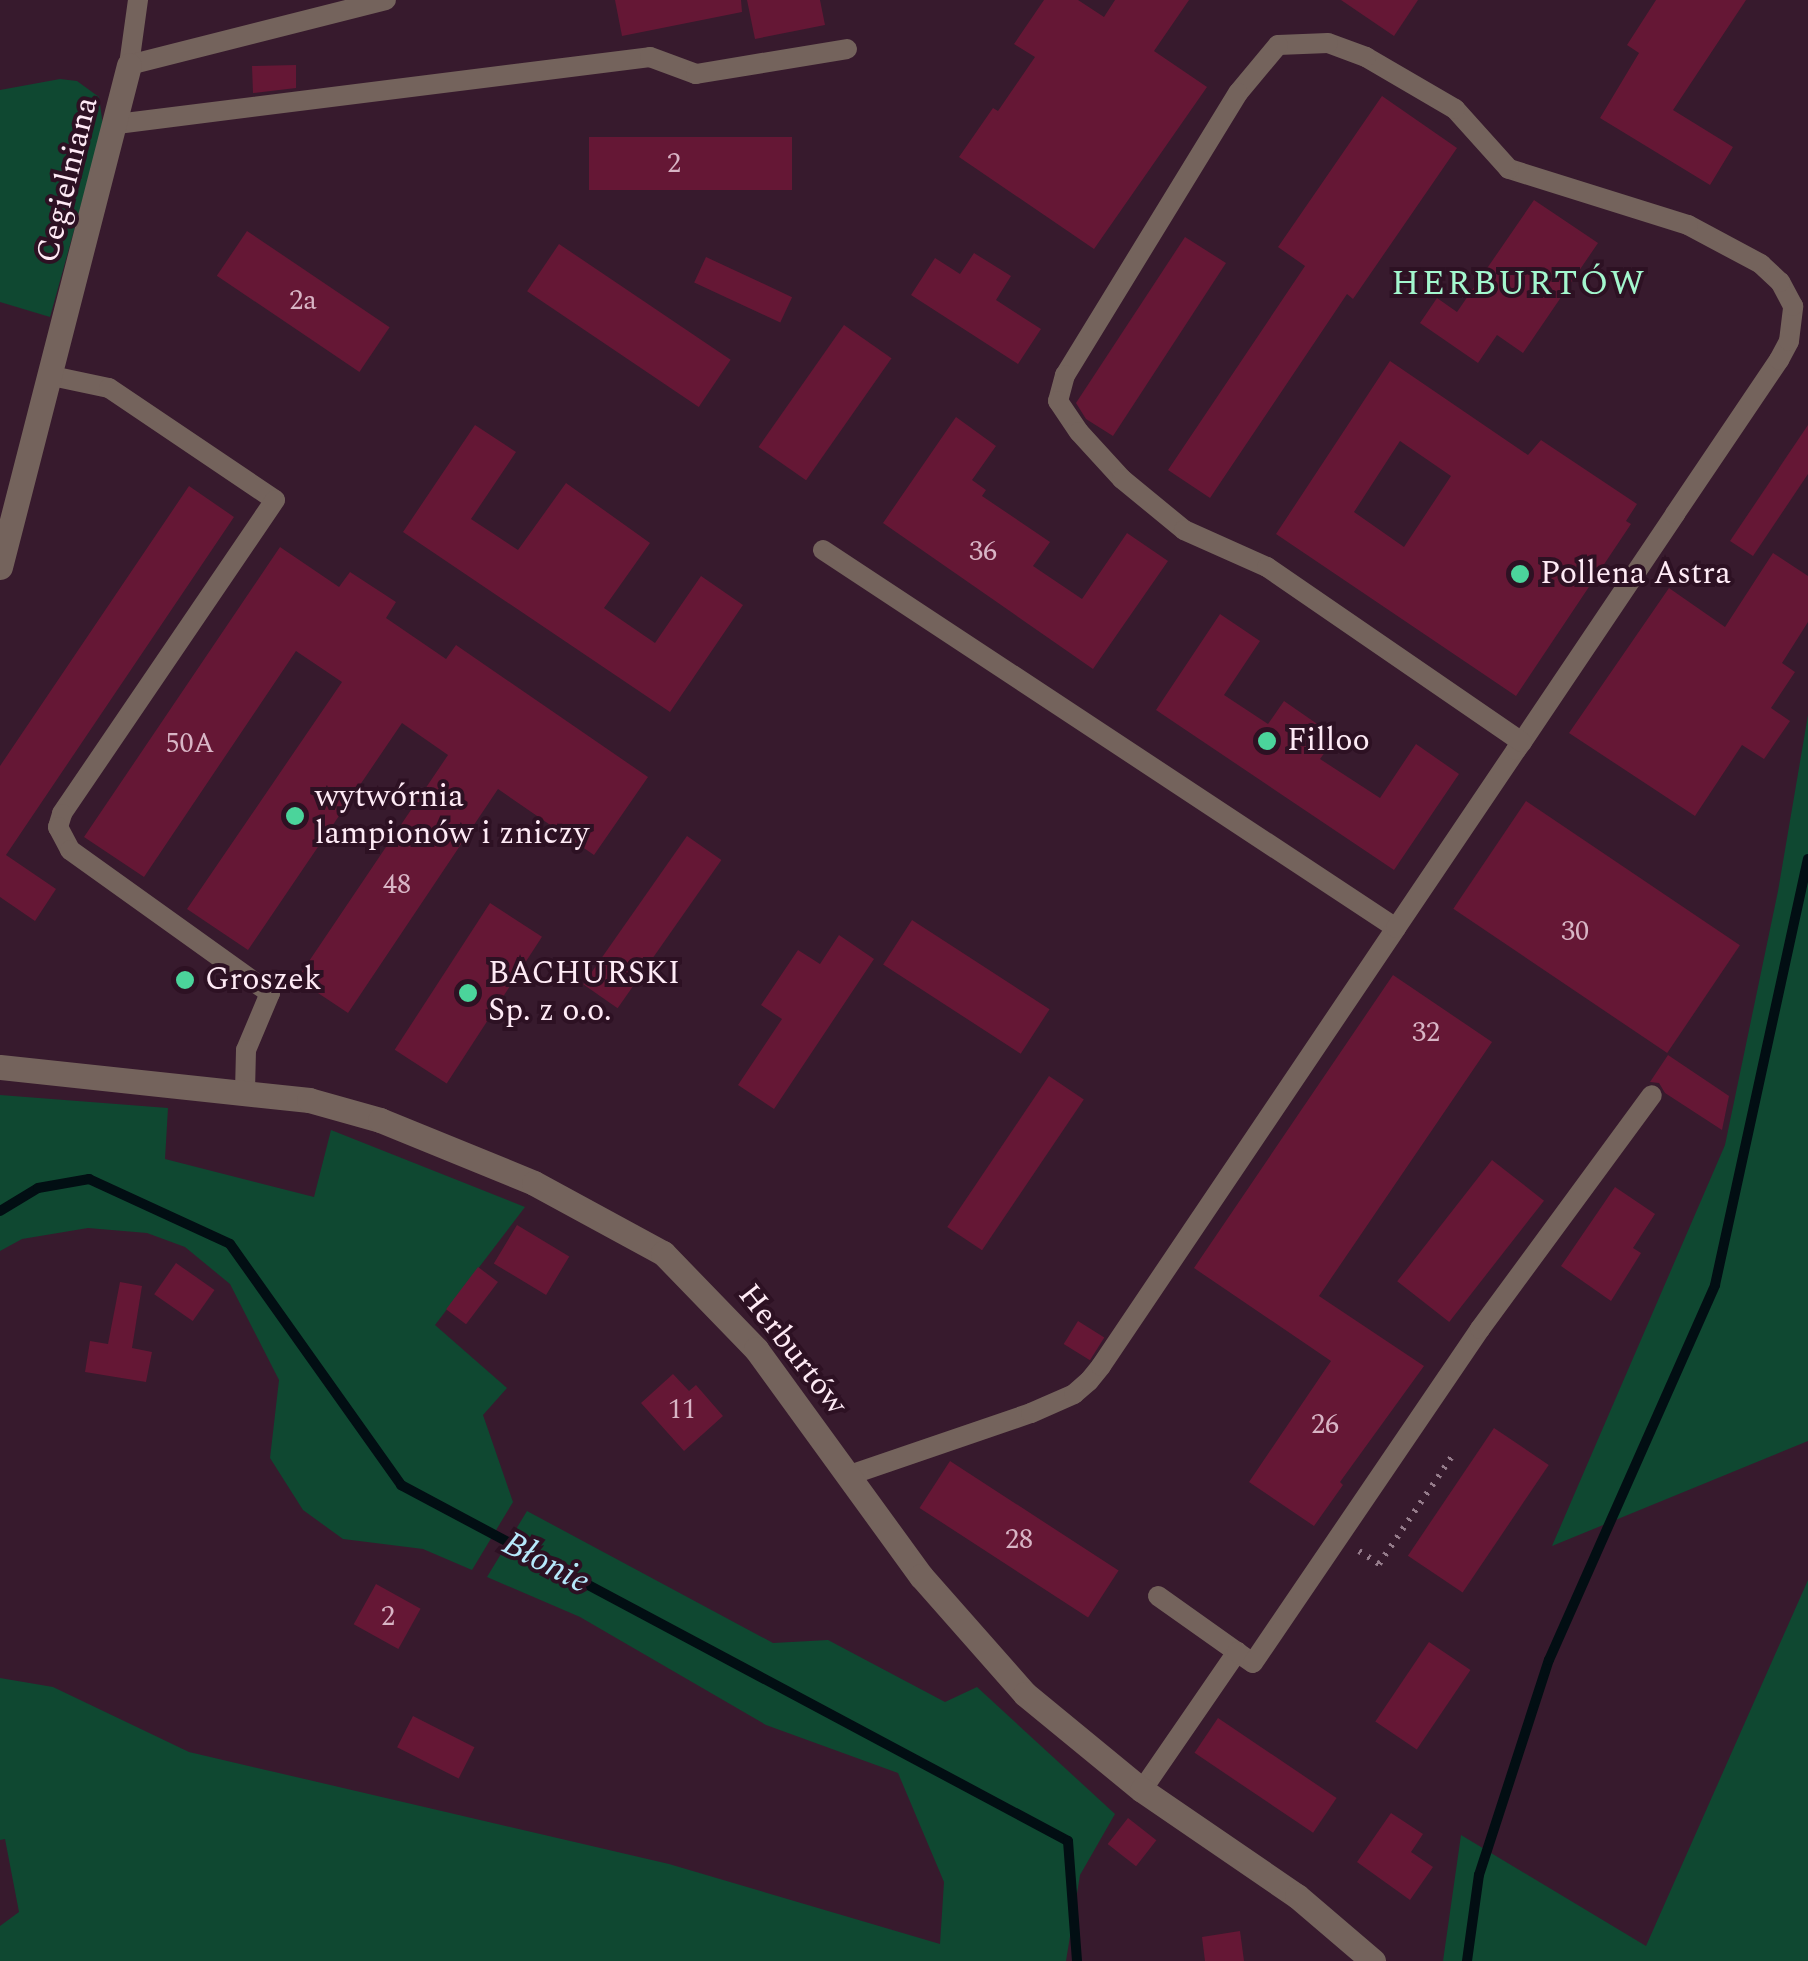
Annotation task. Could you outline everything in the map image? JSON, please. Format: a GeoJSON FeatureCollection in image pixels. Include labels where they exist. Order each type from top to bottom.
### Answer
{"type":"FeatureCollection","features":[{"type":"Feature","properties":{"kind":"street","name":"Cegielniana"},"geometry":{"type":"LineString","coordinates":[[0,567],[117,124],[129,65]]}},
{"type":"Feature","properties":{"kind":"street","name":"Herburtów"},"geometry":{"type":"LineString","coordinates":[[0,1067],[309,1100],[442,1144],[568,1200],[662,1252],[756,1349],[920,1576],[997,1664],[1064,1730],[1142,1790],[1297,1896],[1373,1961]]}},
{"type":"Feature","properties":{"kind":"lane"},"geometry":{"type":"LineString","coordinates":[[129,65],[138,0]]}},
{"type":"Feature","properties":{"kind":"lane","name":"Cegielniana"},"geometry":{"type":"LineString","coordinates":[[129,65],[386,0]]}},
{"type":"Feature","properties":{"kind":"lane"},"geometry":{"type":"LineString","coordinates":[[846,1476],[1031,1413],[1074,1394],[1089,1381],[1522,742],[1779,360],[1794,322],[1793,306],[1780,282],[1760,264],[1688,225],[1510,169],[1455,109],[1366,57],[1328,43],[1278,45],[1238,93],[1064,374],[1058,401],[1079,432],[1122,479],[1184,530],[1236,549],[1268,567],[1522,742]]}},
{"type":"Feature","properties":{"kind":"lane"},"geometry":{"type":"LineString","coordinates":[[117,124],[650,57],[696,74],[847,49]]}},
{"type":"Feature","properties":{"kind":"lane"},"geometry":{"type":"LineString","coordinates":[[52,376],[110,388],[275,500],[62,814],[58,827],[70,850],[270,993],[246,1050],[246,1092]]}},
{"type":"Feature","properties":{"kind":"lane"},"geometry":{"type":"LineString","coordinates":[[823,550],[1396,928]]}},
{"type":"Feature","properties":{"kind":"lane"},"geometry":{"type":"LineString","coordinates":[[1158,1596],[1253,1663],[1480,1329],[1652,1095]]}},
{"type":"Feature","properties":{"kind":"lane"},"geometry":{"type":"LineString","coordinates":[[1142,1790],[1237,1652]]}},
{"type":"Feature","properties":{"kind":"path"},"geometry":{"type":"LineString","coordinates":[[1338,1537],[1378,1564],[1452,1456]]}},
{"type":"Feature","properties":{"kind":"green space"},"geometry":{"type":"Polygon","coordinates":[[[60,79],[77,81],[99,97],[103,126],[50,317],[0,302],[0,90],[60,79]]]}},
{"type":"Feature","properties":{"kind":"green space"},"geometry":{"type":"Polygon","coordinates":[[[1808,715],[1808,1441],[1552,1546],[1725,1145],[1778,891],[1808,715]]]}},
{"type":"Feature","properties":{"kind":"green space"},"geometry":{"type":"Polygon","coordinates":[[[0,1095],[168,1108],[165,1159],[314,1197],[331,1130],[525,1207],[435,1325],[507,1388],[483,1415],[513,1502],[472,1570],[423,1549],[343,1539],[303,1510],[270,1458],[279,1380],[230,1284],[185,1247],[147,1233],[88,1228],[22,1239],[0,1251],[0,1095]]]}},
{"type":"Feature","properties":{"kind":"green space"},"geometry":{"type":"Polygon","coordinates":[[[527,1511],[773,1643],[828,1640],[945,1702],[977,1687],[1115,1814],[1080,1875],[1066,1961],[0,1961],[0,1926],[19,1912],[5,1839],[0,1840],[0,1678],[53,1687],[189,1752],[669,1864],[940,1944],[944,1882],[898,1773],[766,1725],[580,1617],[487,1577],[527,1511]]]}},
{"type":"Feature","properties":{"kind":"green space"},"geometry":{"type":"Polygon","coordinates":[[[1808,1580],[1808,1961],[1443,1961],[1461,1835],[1646,1946],[1808,1580]]]}},
{"type":"Feature","properties":{"kind":"building"},"geometry":{"type":"Polygon","coordinates":[[[615,0],[741,0],[742,12],[622,36],[615,0]]]}},
{"type":"Feature","properties":{"kind":"building"},"geometry":{"type":"Polygon","coordinates":[[[747,0],[820,0],[825,25],[755,39],[747,0]]]}},
{"type":"Feature","properties":{"kind":"building"},"geometry":{"type":"Polygon","coordinates":[[[1044,0],[1078,0],[1104,17],[1115,0],[1189,0],[1154,51],[1207,87],[1094,249],[959,157],[993,108],[998,111],[1035,57],[1014,44],[1044,0]]]}},
{"type":"Feature","properties":{"kind":"building"},"geometry":{"type":"Polygon","coordinates":[[[1341,0],[1418,0],[1394,36],[1341,0]]]}},
{"type":"Feature","properties":{"kind":"building"},"geometry":{"type":"Polygon","coordinates":[[[1656,0],[1746,0],[1673,110],[1733,147],[1710,185],[1600,118],[1639,53],[1627,45],[1656,0]]]}},
{"type":"Feature","properties":{"kind":"building"},"geometry":{"type":"Polygon","coordinates":[[[296,65],[296,88],[253,93],[252,66],[296,65]]]}},
{"type":"Feature","properties":{"kind":"building"},"geometry":{"type":"Polygon","coordinates":[[[1382,96],[1457,148],[1353,299],[1347,294],[1210,498],[1168,470],[1305,266],[1278,247],[1382,96]]]}},
{"type":"Feature","properties":{"kind":"building"},"geometry":{"type":"Polygon","coordinates":[[[589,137],[792,137],[792,190],[589,190],[589,137]]]}},
{"type":"Feature","properties":{"kind":"building"},"geometry":{"type":"Polygon","coordinates":[[[1534,200],[1598,243],[1523,353],[1497,335],[1478,363],[1420,323],[1437,298],[1457,312],[1534,200]]]}},
{"type":"Feature","properties":{"kind":"building"},"geometry":{"type":"Polygon","coordinates":[[[247,231],[390,327],[359,372],[217,276],[247,231]]]}},
{"type":"Feature","properties":{"kind":"building"},"geometry":{"type":"Polygon","coordinates":[[[1185,237],[1226,263],[1113,436],[1086,419],[1076,403],[1185,237]]]}},
{"type":"Feature","properties":{"kind":"building"},"geometry":{"type":"Polygon","coordinates":[[[559,244],[731,360],[699,407],[527,291],[559,244]]]}},
{"type":"Feature","properties":{"kind":"building"},"geometry":{"type":"Polygon","coordinates":[[[974,253],[1011,276],[996,300],[1041,329],[1018,364],[911,295],[935,258],[960,274],[974,253]]]}},
{"type":"Feature","properties":{"kind":"building"},"geometry":{"type":"Polygon","coordinates":[[[706,257],[792,297],[780,323],[694,282],[706,257]]]}},
{"type":"Feature","properties":{"kind":"building"},"geometry":{"type":"Polygon","coordinates":[[[844,325],[892,358],[806,480],[759,447],[844,325]]]}},
{"type":"Feature","properties":{"kind":"building"},"geometry":{"type":"Polygon","coordinates":[[[1390,361],[1528,455],[1541,440],[1637,504],[1626,521],[1631,524],[1516,696],[1276,534],[1390,361]],[[1400,441],[1354,512],[1404,547],[1451,476],[1400,441]]]}},
{"type":"Feature","properties":{"kind":"building"},"geometry":{"type":"Polygon","coordinates":[[[956,417],[996,446],[972,480],[986,490],[982,496],[1050,542],[1033,566],[1082,599],[1127,533],[1168,561],[1093,669],[883,523],[956,417]]]}},
{"type":"Feature","properties":{"kind":"building"},"geometry":{"type":"Polygon","coordinates":[[[475,425],[516,452],[471,519],[518,550],[566,483],[650,543],[604,608],[655,643],[701,576],[743,605],[670,712],[403,532],[475,425]]]}},
{"type":"Feature","properties":{"kind":"building"},"geometry":{"type":"Polygon","coordinates":[[[1808,425],[1808,474],[1753,556],[1730,541],[1808,425]]]}},
{"type":"Feature","properties":{"kind":"building"},"geometry":{"type":"Polygon","coordinates":[[[189,486],[234,517],[6,855],[56,889],[35,921],[0,897],[0,766],[189,486]]]}},
{"type":"Feature","properties":{"kind":"building"},"geometry":{"type":"Polygon","coordinates":[[[280,547],[339,587],[350,572],[396,602],[386,618],[446,659],[456,645],[648,777],[594,855],[498,789],[348,1013],[297,979],[448,755],[402,723],[248,950],[187,909],[342,682],[296,651],[144,877],[84,837],[280,547]]]}},
{"type":"Feature","properties":{"kind":"building"},"geometry":{"type":"Polygon","coordinates":[[[1773,553],[1808,576],[1808,622],[1782,663],[1795,672],[1771,708],[1790,721],[1764,759],[1742,745],[1695,816],[1569,733],[1669,588],[1725,627],[1773,553]]]}},
{"type":"Feature","properties":{"kind":"building","name":"Filloo"},"geometry":{"type":"Polygon","coordinates":[[[1220,614],[1260,641],[1224,695],[1268,724],[1284,701],[1336,737],[1320,759],[1380,798],[1416,744],[1459,774],[1394,870],[1156,710],[1220,614]]]}},
{"type":"Feature","properties":{"kind":"building"},"geometry":{"type":"Polygon","coordinates":[[[1526,801],[1740,945],[1667,1053],[1453,909],[1526,801]]]}},
{"type":"Feature","properties":{"kind":"building"},"geometry":{"type":"Polygon","coordinates":[[[687,836],[721,860],[618,1008],[583,984],[687,836]]]}},
{"type":"Feature","properties":{"kind":"building","name":"BACHURSKI Sp. z o.o."},"geometry":{"type":"Polygon","coordinates":[[[490,903],[542,937],[447,1084],[395,1050],[490,903]]]}},
{"type":"Feature","properties":{"kind":"building"},"geometry":{"type":"Polygon","coordinates":[[[912,920],[1050,1009],[1021,1054],[883,964],[912,920]]]}},
{"type":"Feature","properties":{"kind":"building"},"geometry":{"type":"Polygon","coordinates":[[[839,935],[874,959],[774,1109],[738,1085],[782,1019],[761,1005],[798,950],[820,964],[839,935]]]}},
{"type":"Feature","properties":{"kind":"building"},"geometry":{"type":"Polygon","coordinates":[[[1393,975],[1492,1042],[1319,1296],[1424,1366],[1340,1482],[1343,1485],[1314,1526],[1249,1482],[1331,1361],[1194,1268],[1393,975]]]}},
{"type":"Feature","properties":{"kind":"building"},"geometry":{"type":"Polygon","coordinates":[[[1668,1055],[1729,1096],[1722,1130],[1665,1093],[1659,1083],[1650,1082],[1668,1055]]]}},
{"type":"Feature","properties":{"kind":"building"},"geometry":{"type":"Polygon","coordinates":[[[1049,1076],[1084,1099],[982,1250],[947,1227],[1049,1076]]]}},
{"type":"Feature","properties":{"kind":"building"},"geometry":{"type":"Polygon","coordinates":[[[1492,1160],[1544,1201],[1449,1322],[1397,1281],[1492,1160]]]}},
{"type":"Feature","properties":{"kind":"building"},"geometry":{"type":"Polygon","coordinates":[[[1615,1187],[1655,1214],[1633,1248],[1641,1253],[1611,1301],[1561,1266],[1615,1187]]]}},
{"type":"Feature","properties":{"kind":"building"},"geometry":{"type":"Polygon","coordinates":[[[517,1225],[569,1256],[546,1295],[494,1264],[517,1225]]]}},
{"type":"Feature","properties":{"kind":"building"},"geometry":{"type":"Polygon","coordinates":[[[176,1263],[215,1290],[193,1321],[154,1294],[176,1263]]]}},
{"type":"Feature","properties":{"kind":"building"},"geometry":{"type":"Polygon","coordinates":[[[478,1267],[498,1282],[466,1324],[446,1309],[478,1267]]]}},
{"type":"Feature","properties":{"kind":"building"},"geometry":{"type":"Polygon","coordinates":[[[120,1282],[142,1286],[132,1348],[152,1352],[146,1382],[85,1372],[90,1341],[108,1344],[120,1282]]]}},
{"type":"Feature","properties":{"kind":"building"},"geometry":{"type":"Polygon","coordinates":[[[1078,1321],[1104,1337],[1090,1360],[1064,1344],[1078,1321]]]}},
{"type":"Feature","properties":{"kind":"building"},"geometry":{"type":"Polygon","coordinates":[[[673,1374],[689,1391],[696,1385],[723,1416],[684,1451],[641,1403],[673,1374]]]}},
{"type":"Feature","properties":{"kind":"building"},"geometry":{"type":"Polygon","coordinates":[[[1494,1428],[1549,1465],[1463,1593],[1408,1556],[1494,1428]]]}},
{"type":"Feature","properties":{"kind":"building"},"geometry":{"type":"Polygon","coordinates":[[[950,1461],[1119,1570],[1088,1617],[920,1508],[950,1461]]]}},
{"type":"Feature","properties":{"kind":"building"},"geometry":{"type":"Polygon","coordinates":[[[376,1584],[421,1609],[398,1649],[354,1624],[376,1584]]]}},
{"type":"Feature","properties":{"kind":"building"},"geometry":{"type":"Polygon","coordinates":[[[1429,1642],[1470,1670],[1417,1750],[1375,1722],[1429,1642]]]}},
{"type":"Feature","properties":{"kind":"building"},"geometry":{"type":"Polygon","coordinates":[[[413,1716],[474,1747],[459,1779],[397,1747],[413,1716]]]}},
{"type":"Feature","properties":{"kind":"building"},"geometry":{"type":"Polygon","coordinates":[[[1218,1718],[1337,1798],[1313,1833],[1195,1753],[1218,1718]]]}},
{"type":"Feature","properties":{"kind":"building"},"geometry":{"type":"Polygon","coordinates":[[[1391,1813],[1423,1834],[1411,1852],[1433,1867],[1410,1900],[1357,1862],[1391,1813]]]}},
{"type":"Feature","properties":{"kind":"building"},"geometry":{"type":"Polygon","coordinates":[[[1128,1818],[1156,1840],[1136,1866],[1108,1844],[1128,1818]]]}},
{"type":"Feature","properties":{"kind":"building"},"geometry":{"type":"Polygon","coordinates":[[[1240,1931],[1244,1961],[1205,1961],[1202,1937],[1240,1931]]]}},
{"type":"Feature","properties":{"kind":"waterway"},"geometry":{"type":"LineString","coordinates":[[1467,1961],[1479,1875],[1549,1660],[1715,1285],[1808,859]]}},
{"type":"Feature","properties":{"kind":"waterway","name":"Błonie"},"geometry":{"type":"LineString","coordinates":[[0,1211],[38,1188],[89,1179],[230,1244],[401,1485],[1068,1841],[1077,1961]]}},
{"type":"Feature","properties":{"kind":"place","name":"Pollena Astra"},"geometry":{"type":"Point","coordinates":[1520,574]}},
{"type":"Feature","properties":{"kind":"place","name":"Filloo"},"geometry":{"type":"Point","coordinates":[1267,741]}},
{"type":"Feature","properties":{"kind":"place","name":"wytwórnia lampionów i zniczy"},"geometry":{"type":"Point","coordinates":[295,816]}},
{"type":"Feature","properties":{"kind":"place","name":"Groszek"},"geometry":{"type":"Point","coordinates":[185,980]}},
{"type":"Feature","properties":{"kind":"place","name":"BACHURSKI Sp. z o.o."},"geometry":{"type":"Point","coordinates":[468,993]}},
{"type":"Feature","properties":{"kind":"district","name":"HERBURTÓW"},"geometry":{"type":"Point","coordinates":[1519,284]}}]}
